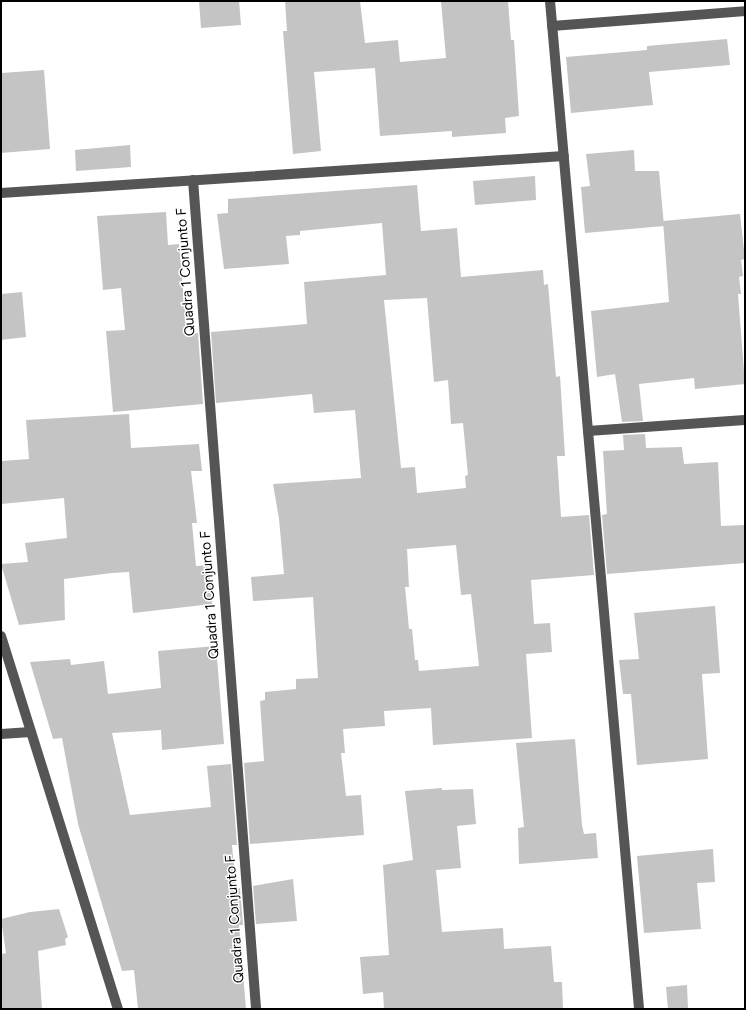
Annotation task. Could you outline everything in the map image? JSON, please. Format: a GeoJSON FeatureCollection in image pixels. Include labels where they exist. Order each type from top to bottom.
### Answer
{"type":"FeatureCollection","features":[{"type":"Feature","properties":{"kind":"street"},"geometry":{"type":"LineString","coordinates":[[550,1],[639,1009]]}},
{"type":"Feature","properties":{"kind":"street"},"geometry":{"type":"LineString","coordinates":[[552,26],[745,11]]}},
{"type":"Feature","properties":{"kind":"street"},"geometry":{"type":"LineString","coordinates":[[1,193],[564,156]]}},
{"type":"Feature","properties":{"kind":"street","name":"Quadra 1 Conjunto F"},"geometry":{"type":"LineString","coordinates":[[193,180],[256,1009]]}},
{"type":"Feature","properties":{"kind":"street"},"geometry":{"type":"LineString","coordinates":[[588,431],[745,420]]}},
{"type":"Feature","properties":{"kind":"street"},"geometry":{"type":"LineString","coordinates":[[1,636],[118,1009]]}},
{"type":"Feature","properties":{"kind":"street"},"geometry":{"type":"LineString","coordinates":[[1,734],[31,732]]}},
{"type":"Feature","properties":{"kind":"building"},"geometry":{"type":"Polygon","coordinates":[[[199,1],[239,1],[241,25],[201,28],[199,1]]]}},
{"type":"Feature","properties":{"kind":"building"},"geometry":{"type":"Polygon","coordinates":[[[285,1],[360,1],[365,43],[398,40],[400,62],[446,58],[441,1],[508,1],[511,40],[514,40],[519,116],[505,118],[506,133],[452,137],[452,131],[380,136],[375,68],[314,72],[321,151],[293,154],[283,31],[287,31],[285,1]]]}},
{"type":"Feature","properties":{"kind":"building"},"geometry":{"type":"Polygon","coordinates":[[[727,39],[730,65],[649,72],[653,105],[571,113],[566,57],[647,50],[647,46],[727,39]]]}},
{"type":"Feature","properties":{"kind":"building"},"geometry":{"type":"Polygon","coordinates":[[[44,70],[50,149],[1,153],[1,73],[44,70]]]}},
{"type":"Feature","properties":{"kind":"building"},"geometry":{"type":"Polygon","coordinates":[[[130,145],[131,167],[76,171],[75,150],[130,145]]]}},
{"type":"Feature","properties":{"kind":"building"},"geometry":{"type":"Polygon","coordinates":[[[634,150],[635,171],[659,171],[664,226],[585,233],[581,187],[590,186],[586,154],[634,150]]]}},
{"type":"Feature","properties":{"kind":"building"},"geometry":{"type":"Polygon","coordinates":[[[535,176],[536,200],[475,205],[473,181],[535,176]]]}},
{"type":"Feature","properties":{"kind":"building"},"geometry":{"type":"Polygon","coordinates":[[[417,185],[421,231],[457,228],[461,277],[543,270],[544,285],[548,284],[556,377],[560,376],[565,456],[557,456],[561,517],[589,515],[594,575],[531,580],[534,624],[550,623],[552,652],[526,654],[532,738],[433,745],[431,708],[384,711],[385,726],[343,729],[345,753],[341,753],[346,796],[361,795],[364,835],[250,844],[244,763],[264,761],[260,701],[265,700],[265,692],[296,689],[296,679],[318,678],[313,597],[253,601],[251,577],[284,574],[279,519],[273,484],[361,478],[355,410],[314,413],[312,394],[216,403],[211,332],[307,324],[304,282],[386,275],[382,223],[300,231],[300,235],[286,236],[289,264],[224,269],[217,214],[228,213],[228,199],[417,185]],[[427,298],[384,300],[401,468],[415,467],[417,493],[466,488],[465,476],[468,475],[463,423],[451,424],[448,380],[434,382],[427,298]],[[456,545],[407,549],[409,587],[405,587],[409,629],[412,629],[415,660],[418,660],[419,671],[479,666],[471,594],[461,595],[456,545]]]}},
{"type":"Feature","properties":{"kind":"building"},"geometry":{"type":"Polygon","coordinates":[[[166,212],[168,245],[179,244],[187,334],[198,333],[203,404],[113,412],[106,331],[125,330],[121,288],[103,290],[97,216],[166,212]]]}},
{"type":"Feature","properties":{"kind":"building"},"geometry":{"type":"Polygon","coordinates":[[[740,214],[745,259],[741,260],[743,276],[739,277],[741,294],[738,294],[745,384],[695,389],[694,378],[639,384],[643,421],[622,422],[615,374],[597,377],[591,311],[669,302],[663,221],[740,214]]]}},
{"type":"Feature","properties":{"kind":"building"},"geometry":{"type":"Polygon","coordinates":[[[22,292],[26,337],[1,340],[1,294],[22,292]]]}},
{"type":"Feature","properties":{"kind":"building"},"geometry":{"type":"Polygon","coordinates":[[[129,414],[131,448],[199,444],[202,471],[191,471],[197,523],[192,523],[196,566],[209,565],[212,604],[133,613],[129,572],[112,573],[64,579],[65,620],[19,625],[1,564],[28,562],[25,543],[67,538],[64,498],[1,504],[1,461],[29,459],[26,420],[129,414]]]}},
{"type":"Feature","properties":{"kind":"building"},"geometry":{"type":"Polygon","coordinates":[[[645,434],[646,448],[682,447],[684,464],[718,462],[721,526],[745,525],[745,563],[607,574],[602,515],[607,514],[603,451],[624,450],[623,435],[645,434]]]}},
{"type":"Feature","properties":{"kind":"building"},"geometry":{"type":"Polygon","coordinates":[[[715,606],[720,673],[702,674],[708,759],[637,765],[631,694],[623,694],[619,660],[639,659],[634,613],[715,606]]]}},
{"type":"Feature","properties":{"kind":"building"},"geometry":{"type":"Polygon","coordinates":[[[216,646],[224,744],[162,750],[161,730],[112,733],[130,815],[211,807],[207,766],[231,764],[237,845],[232,845],[236,889],[240,888],[243,925],[239,925],[246,1009],[138,1009],[134,970],[122,971],[78,824],[62,738],[53,739],[30,662],[70,659],[71,665],[104,661],[108,694],[161,688],[158,651],[216,646]]]}},
{"type":"Feature","properties":{"kind":"building"},"geometry":{"type":"Polygon","coordinates":[[[575,739],[582,825],[584,834],[596,833],[598,858],[519,864],[518,828],[524,827],[516,743],[575,739]]]}},
{"type":"Feature","properties":{"kind":"building"},"geometry":{"type":"Polygon","coordinates":[[[442,788],[442,790],[473,789],[476,824],[457,826],[461,868],[436,870],[442,932],[503,928],[504,949],[551,946],[554,982],[562,982],[563,1009],[384,1009],[383,992],[363,994],[360,957],[389,955],[383,865],[413,860],[405,791],[442,788]]]}},
{"type":"Feature","properties":{"kind":"building"},"geometry":{"type":"Polygon","coordinates":[[[713,849],[715,882],[697,883],[701,929],[644,933],[637,856],[713,849]]]}},
{"type":"Feature","properties":{"kind":"building"},"geometry":{"type":"Polygon","coordinates":[[[293,879],[297,921],[256,924],[253,886],[293,879]]]}},
{"type":"Feature","properties":{"kind":"building"},"geometry":{"type":"Polygon","coordinates":[[[59,909],[68,937],[65,939],[66,945],[38,951],[42,1009],[1,1009],[1,954],[6,953],[1,919],[30,912],[59,909]]]}},
{"type":"Feature","properties":{"kind":"building"},"geometry":{"type":"Polygon","coordinates":[[[687,985],[688,1009],[668,1009],[666,987],[687,985]]]}}]}
